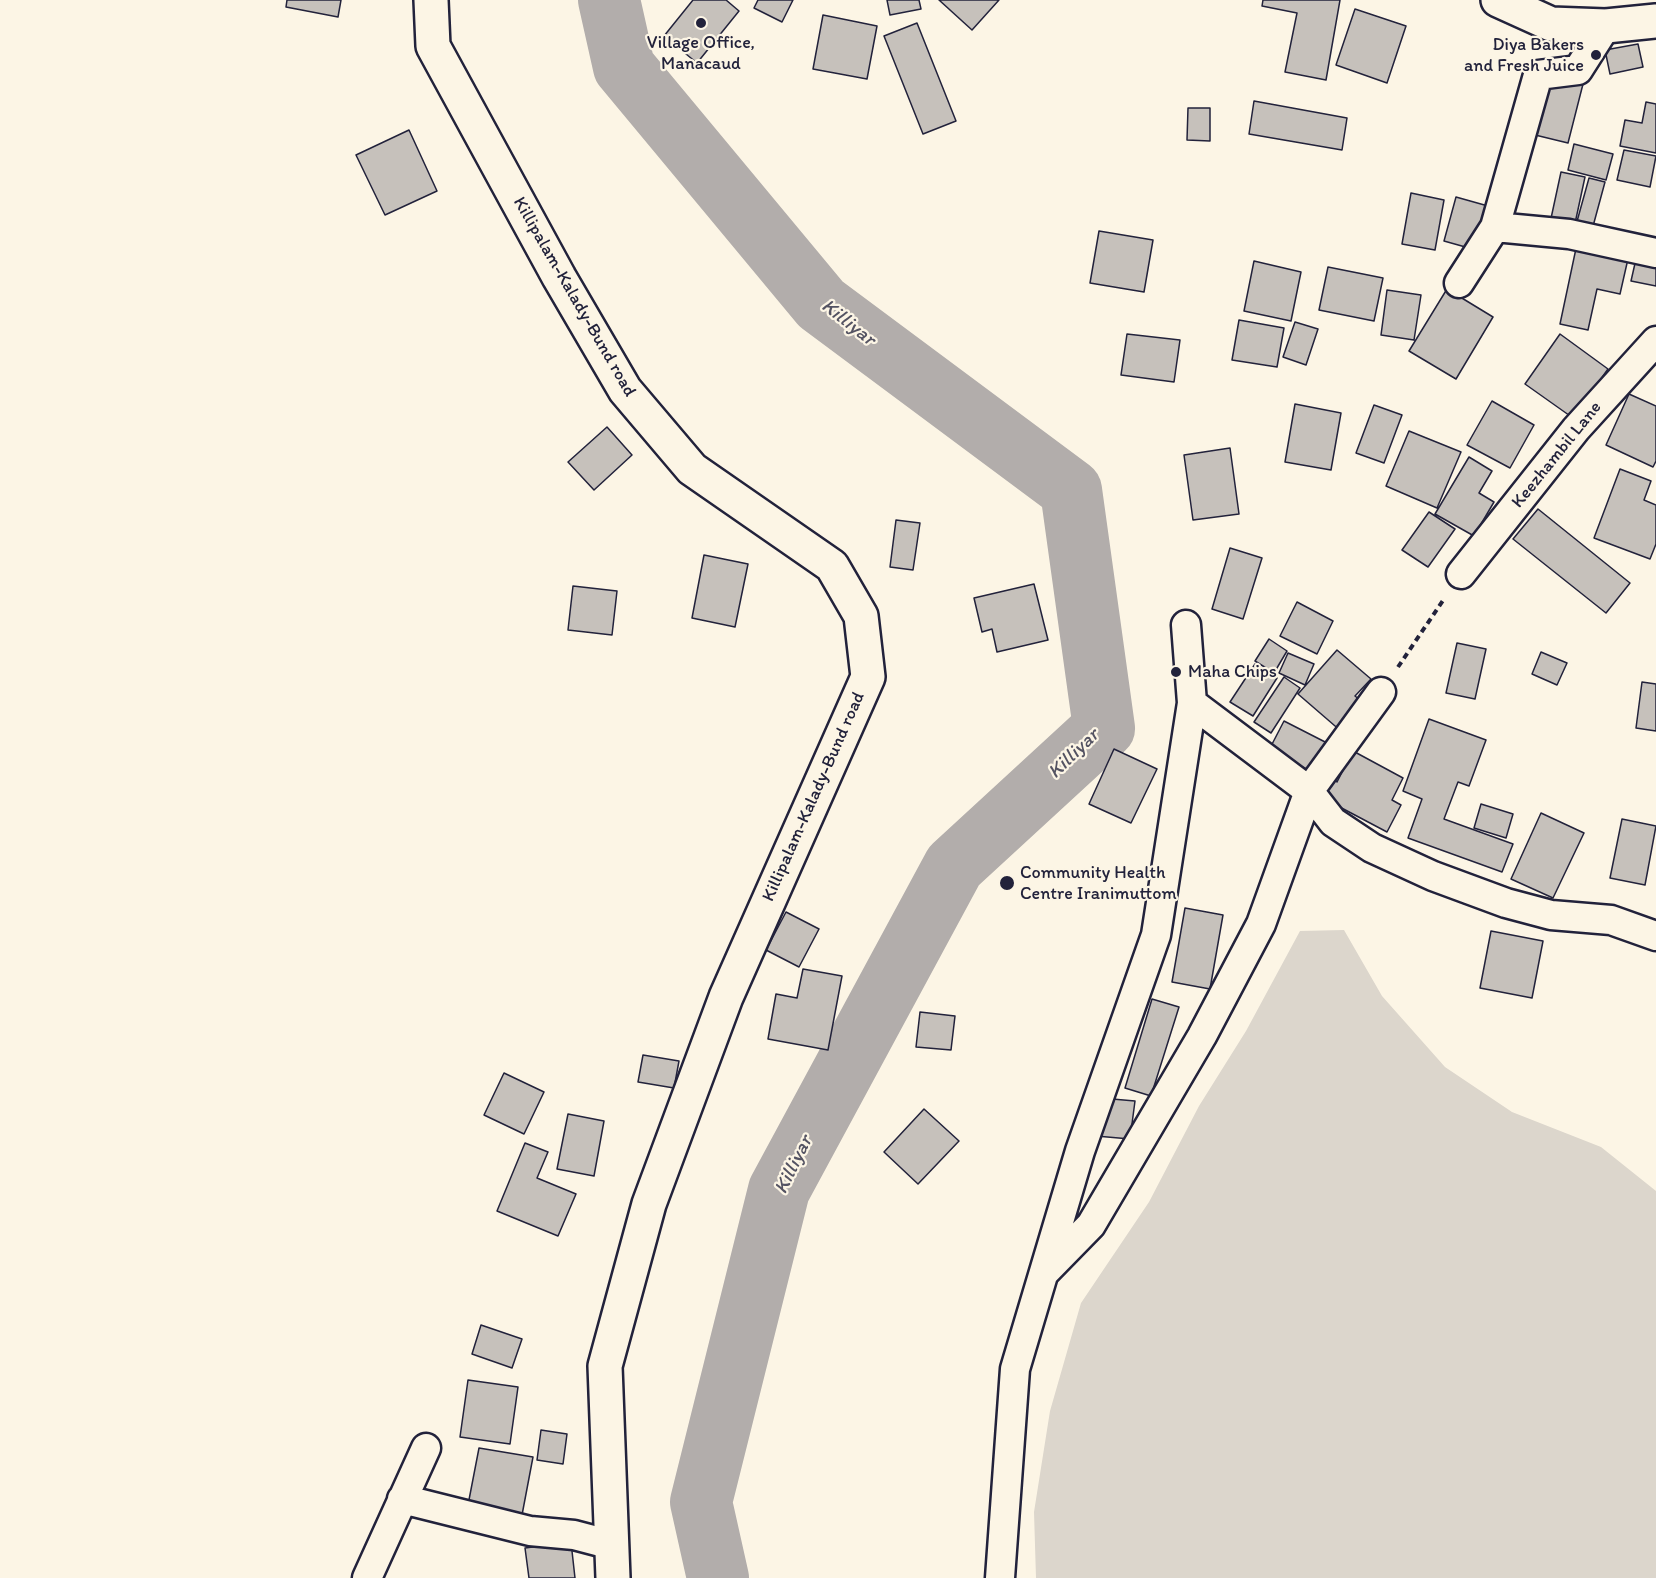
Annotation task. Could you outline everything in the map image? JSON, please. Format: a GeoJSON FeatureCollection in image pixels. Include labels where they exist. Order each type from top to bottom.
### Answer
{"type":"FeatureCollection","features":[{"type":"Feature","properties":{"kind":"street","name":"Killipalam-Kalady-Bund road"},"geometry":{"type":"LineString","coordinates":[[431,0],[433,46],[559,277],[625,390],[692,469],[832,566],[861,616],[868,677],[726,997],[649,1204],[605,1366],[613,1578]]}},
{"type":"Feature","properties":{"kind":"street"},"geometry":{"type":"LineString","coordinates":[[1498,0],[1551,24],[1606,26],[1656,21]]}},
{"type":"Feature","properties":{"kind":"street"},"geometry":{"type":"LineString","coordinates":[[1459,283],[1495,227],[1538,75],[1578,70],[1606,26]]}},
{"type":"Feature","properties":{"kind":"street"},"geometry":{"type":"LineString","coordinates":[[1495,227],[1569,234],[1656,253]]}},
{"type":"Feature","properties":{"kind":"street","name":"Keezhambil Lane"},"geometry":{"type":"LineString","coordinates":[[1461,574],[1576,429],[1656,340]]}},
{"type":"Feature","properties":{"kind":"street"},"geometry":{"type":"LineString","coordinates":[[1000,1578],[1015,1369],[1080,1151],[1156,935],[1192,703],[1186,625]]}},
{"type":"Feature","properties":{"kind":"street"},"geometry":{"type":"LineString","coordinates":[[1043,1275],[1091,1225],[1202,1036],[1261,924],[1309,791],[1381,692]]}},
{"type":"Feature","properties":{"kind":"street"},"geometry":{"type":"LineString","coordinates":[[1192,703],[1309,791],[1333,822],[1372,848],[1433,876],[1506,903],[1551,915],[1611,920],[1656,936]]}},
{"type":"Feature","properties":{"kind":"street"},"geometry":{"type":"LineString","coordinates":[[367,1578],[426,1448]]}},
{"type":"Feature","properties":{"kind":"street"},"geometry":{"type":"LineString","coordinates":[[402,1499],[530,1531],[574,1535],[612,1545]]}},
{"type":"Feature","properties":{"kind":"path"},"geometry":{"type":"LineString","coordinates":[[1381,692],[1461,574]]}},
{"type":"Feature","properties":{"kind":"shaded area"},"geometry":{"type":"Polygon","coordinates":[[[1344,930],[1382,996],[1445,1067],[1512,1112],[1601,1147],[1656,1191],[1656,1578],[1036,1578],[1034,1512],[1050,1411],[1081,1303],[1149,1202],[1199,1106],[1246,1031],[1300,931],[1344,930]]]}},
{"type":"Feature","properties":{"kind":"building"},"geometry":{"type":"Polygon","coordinates":[[[287,0],[341,0],[338,17],[286,7],[287,0]]]}},
{"type":"Feature","properties":{"kind":"building","name":"Village Office, Manacaud"},"geometry":{"type":"Polygon","coordinates":[[[693,0],[726,0],[739,11],[697,63],[664,36],[693,0]]]}},
{"type":"Feature","properties":{"kind":"building"},"geometry":{"type":"Polygon","coordinates":[[[758,0],[793,0],[782,22],[754,8],[758,0]]]}},
{"type":"Feature","properties":{"kind":"building"},"geometry":{"type":"Polygon","coordinates":[[[887,0],[919,0],[921,9],[890,15],[887,0]]]}},
{"type":"Feature","properties":{"kind":"building"},"geometry":{"type":"Polygon","coordinates":[[[939,0],[999,0],[972,30],[939,0]]]}},
{"type":"Feature","properties":{"kind":"building"},"geometry":{"type":"Polygon","coordinates":[[[1263,0],[1340,0],[1326,80],[1285,72],[1297,13],[1262,6],[1263,0]]]}},
{"type":"Feature","properties":{"kind":"building"},"geometry":{"type":"Polygon","coordinates":[[[1355,9],[1406,26],[1387,83],[1336,65],[1355,9]]]}},
{"type":"Feature","properties":{"kind":"building"},"geometry":{"type":"Polygon","coordinates":[[[823,15],[877,26],[867,79],[813,69],[823,15]]]}},
{"type":"Feature","properties":{"kind":"building"},"geometry":{"type":"Polygon","coordinates":[[[917,23],[956,121],[923,134],[884,36],[917,23]]]}},
{"type":"Feature","properties":{"kind":"building"},"geometry":{"type":"Polygon","coordinates":[[[1638,44],[1643,67],[1610,74],[1605,50],[1638,44]]]}},
{"type":"Feature","properties":{"kind":"building"},"geometry":{"type":"Polygon","coordinates":[[[1545,75],[1583,84],[1568,143],[1531,134],[1545,75]]]}},
{"type":"Feature","properties":{"kind":"building"},"geometry":{"type":"Polygon","coordinates":[[[1254,101],[1347,118],[1342,150],[1249,134],[1254,101]]]}},
{"type":"Feature","properties":{"kind":"building"},"geometry":{"type":"Polygon","coordinates":[[[1646,102],[1656,104],[1656,153],[1620,146],[1625,120],[1642,123],[1646,102]]]}},
{"type":"Feature","properties":{"kind":"building"},"geometry":{"type":"Polygon","coordinates":[[[1188,108],[1210,108],[1210,141],[1187,140],[1188,108]]]}},
{"type":"Feature","properties":{"kind":"building"},"geometry":{"type":"Polygon","coordinates":[[[409,130],[437,191],[385,215],[356,155],[409,130]]]}},
{"type":"Feature","properties":{"kind":"building"},"geometry":{"type":"Polygon","coordinates":[[[1574,144],[1613,154],[1606,180],[1568,170],[1574,144]]]}},
{"type":"Feature","properties":{"kind":"building"},"geometry":{"type":"Polygon","coordinates":[[[1624,150],[1656,156],[1650,187],[1617,180],[1624,150]]]}},
{"type":"Feature","properties":{"kind":"building"},"geometry":{"type":"Polygon","coordinates":[[[1561,172],[1585,177],[1574,228],[1550,223],[1561,172]]]}},
{"type":"Feature","properties":{"kind":"building"},"geometry":{"type":"Polygon","coordinates":[[[1589,178],[1605,182],[1592,230],[1576,225],[1589,178]]]}},
{"type":"Feature","properties":{"kind":"building"},"geometry":{"type":"Polygon","coordinates":[[[1411,193],[1444,200],[1435,250],[1402,244],[1411,193]]]}},
{"type":"Feature","properties":{"kind":"building"},"geometry":{"type":"Polygon","coordinates":[[[1456,197],[1488,206],[1476,250],[1444,241],[1456,197]]]}},
{"type":"Feature","properties":{"kind":"building"},"geometry":{"type":"Polygon","coordinates":[[[1099,231],[1153,240],[1144,292],[1090,283],[1099,231]]]}},
{"type":"Feature","properties":{"kind":"building"},"geometry":{"type":"Polygon","coordinates":[[[1578,239],[1630,250],[1620,294],[1597,289],[1588,330],[1560,324],[1578,239]]]}},
{"type":"Feature","properties":{"kind":"building"},"geometry":{"type":"Polygon","coordinates":[[[1636,259],[1656,263],[1656,286],[1631,281],[1636,259]]]}},
{"type":"Feature","properties":{"kind":"building"},"geometry":{"type":"Polygon","coordinates":[[[1254,261],[1301,272],[1291,321],[1244,311],[1254,261]]]}},
{"type":"Feature","properties":{"kind":"building"},"geometry":{"type":"Polygon","coordinates":[[[1328,267],[1383,278],[1374,321],[1319,310],[1328,267]]]}},
{"type":"Feature","properties":{"kind":"building"},"geometry":{"type":"Polygon","coordinates":[[[1447,289],[1493,317],[1456,379],[1409,351],[1447,289]]]}},
{"type":"Feature","properties":{"kind":"building"},"geometry":{"type":"Polygon","coordinates":[[[1387,290],[1421,295],[1414,340],[1381,335],[1387,290]]]}},
{"type":"Feature","properties":{"kind":"building"},"geometry":{"type":"Polygon","coordinates":[[[1239,320],[1284,328],[1277,367],[1232,360],[1239,320]]]}},
{"type":"Feature","properties":{"kind":"building"},"geometry":{"type":"Polygon","coordinates":[[[1295,322],[1318,329],[1306,365],[1283,357],[1295,322]]]}},
{"type":"Feature","properties":{"kind":"building"},"geometry":{"type":"Polygon","coordinates":[[[1127,334],[1180,340],[1174,382],[1121,375],[1127,334]]]}},
{"type":"Feature","properties":{"kind":"building"},"geometry":{"type":"Polygon","coordinates":[[[1560,334],[1608,369],[1573,418],[1525,384],[1560,334]]]}},
{"type":"Feature","properties":{"kind":"building"},"geometry":{"type":"Polygon","coordinates":[[[1629,394],[1656,406],[1656,461],[1653,467],[1606,445],[1629,394]]]}},
{"type":"Feature","properties":{"kind":"building"},"geometry":{"type":"Polygon","coordinates":[[[1492,401],[1534,425],[1510,468],[1467,445],[1492,401]]]}},
{"type":"Feature","properties":{"kind":"building"},"geometry":{"type":"Polygon","coordinates":[[[1295,404],[1341,413],[1331,470],[1285,462],[1295,404]]]}},
{"type":"Feature","properties":{"kind":"building"},"geometry":{"type":"Polygon","coordinates":[[[1374,405],[1402,415],[1384,463],[1356,453],[1374,405]]]}},
{"type":"Feature","properties":{"kind":"building"},"geometry":{"type":"Polygon","coordinates":[[[607,427],[632,455],[594,490],[568,462],[607,427]]]}},
{"type":"Feature","properties":{"kind":"building"},"geometry":{"type":"Polygon","coordinates":[[[1409,431],[1461,452],[1437,508],[1386,486],[1409,431]]]}},
{"type":"Feature","properties":{"kind":"building"},"geometry":{"type":"Polygon","coordinates":[[[1230,448],[1239,514],[1193,520],[1184,455],[1230,448]]]}},
{"type":"Feature","properties":{"kind":"building"},"geometry":{"type":"Polygon","coordinates":[[[1469,457],[1492,471],[1479,493],[1494,502],[1474,536],[1435,514],[1469,457]]]}},
{"type":"Feature","properties":{"kind":"building"},"geometry":{"type":"Polygon","coordinates":[[[1620,469],[1651,481],[1644,500],[1656,505],[1656,544],[1650,559],[1594,538],[1620,469]]]}},
{"type":"Feature","properties":{"kind":"building"},"geometry":{"type":"Polygon","coordinates":[[[1538,509],[1630,583],[1606,613],[1513,539],[1538,509]]]}},
{"type":"Feature","properties":{"kind":"building"},"geometry":{"type":"Polygon","coordinates":[[[1429,512],[1455,529],[1428,567],[1402,550],[1429,512]]]}},
{"type":"Feature","properties":{"kind":"building"},"geometry":{"type":"Polygon","coordinates":[[[896,520],[920,523],[913,570],[890,567],[896,520]]]}},
{"type":"Feature","properties":{"kind":"building"},"geometry":{"type":"Polygon","coordinates":[[[1230,548],[1262,558],[1243,619],[1212,609],[1230,548]]]}},
{"type":"Feature","properties":{"kind":"building"},"geometry":{"type":"Polygon","coordinates":[[[704,555],[748,564],[735,627],[692,618],[704,555]]]}},
{"type":"Feature","properties":{"kind":"building"},"geometry":{"type":"Polygon","coordinates":[[[1034,584],[1048,640],[997,652],[992,629],[982,632],[974,598],[1034,584]]]}},
{"type":"Feature","properties":{"kind":"building"},"geometry":{"type":"Polygon","coordinates":[[[573,586],[617,591],[612,635],[568,630],[573,586]]]}},
{"type":"Feature","properties":{"kind":"building"},"geometry":{"type":"Polygon","coordinates":[[[1297,602],[1333,621],[1317,654],[1280,636],[1297,602]]]}},
{"type":"Feature","properties":{"kind":"building"},"geometry":{"type":"Polygon","coordinates":[[[1269,639],[1287,651],[1274,673],[1255,661],[1269,639]]]}},
{"type":"Feature","properties":{"kind":"building"},"geometry":{"type":"Polygon","coordinates":[[[1457,643],[1486,649],[1475,699],[1446,693],[1457,643]]]}},
{"type":"Feature","properties":{"kind":"building"},"geometry":{"type":"Polygon","coordinates":[[[1337,650],[1371,679],[1355,696],[1366,705],[1342,732],[1298,694],[1337,650]]]}},
{"type":"Feature","properties":{"kind":"building"},"geometry":{"type":"Polygon","coordinates":[[[1541,652],[1567,663],[1557,685],[1532,674],[1541,652]]]}},
{"type":"Feature","properties":{"kind":"building"},"geometry":{"type":"Polygon","coordinates":[[[1288,653],[1314,664],[1305,685],[1279,673],[1288,653]]]}},
{"type":"Feature","properties":{"kind":"building"},"geometry":{"type":"Polygon","coordinates":[[[1255,664],[1277,678],[1253,716],[1230,702],[1255,664]]]}},
{"type":"Feature","properties":{"kind":"building"},"geometry":{"type":"Polygon","coordinates":[[[1284,677],[1300,688],[1271,733],[1254,722],[1284,677]]]}},
{"type":"Feature","properties":{"kind":"building"},"geometry":{"type":"Polygon","coordinates":[[[1642,682],[1656,684],[1656,731],[1636,728],[1642,682]]]}},
{"type":"Feature","properties":{"kind":"building"},"geometry":{"type":"Polygon","coordinates":[[[1429,719],[1486,740],[1469,786],[1458,782],[1444,819],[1513,844],[1502,872],[1408,838],[1422,799],[1403,791],[1429,719]]]}},
{"type":"Feature","properties":{"kind":"building"},"geometry":{"type":"Polygon","coordinates":[[[1284,721],[1331,745],[1316,774],[1269,750],[1284,721]]]}},
{"type":"Feature","properties":{"kind":"building"},"geometry":{"type":"Polygon","coordinates":[[[1114,749],[1157,769],[1131,823],[1089,804],[1114,749]]]}},
{"type":"Feature","properties":{"kind":"building"},"geometry":{"type":"Polygon","coordinates":[[[1353,751],[1403,778],[1392,800],[1401,805],[1387,832],[1317,795],[1328,776],[1337,782],[1353,751]]]}},
{"type":"Feature","properties":{"kind":"building"},"geometry":{"type":"Polygon","coordinates":[[[1481,804],[1513,814],[1506,838],[1474,828],[1481,804]]]}},
{"type":"Feature","properties":{"kind":"building"},"geometry":{"type":"Polygon","coordinates":[[[1541,813],[1584,833],[1553,898],[1511,879],[1541,813]]]}},
{"type":"Feature","properties":{"kind":"building"},"geometry":{"type":"Polygon","coordinates":[[[1622,819],[1656,826],[1645,885],[1610,878],[1622,819]]]}},
{"type":"Feature","properties":{"kind":"building"},"geometry":{"type":"Polygon","coordinates":[[[1185,908],[1223,915],[1210,989],[1172,982],[1185,908]]]}},
{"type":"Feature","properties":{"kind":"building"},"geometry":{"type":"Polygon","coordinates":[[[786,912],[819,929],[799,967],[766,950],[786,912]]]}},
{"type":"Feature","properties":{"kind":"building"},"geometry":{"type":"Polygon","coordinates":[[[1491,931],[1543,941],[1532,998],[1480,988],[1491,931]]]}},
{"type":"Feature","properties":{"kind":"building"},"geometry":{"type":"Polygon","coordinates":[[[803,969],[842,976],[828,1050],[768,1039],[776,994],[797,998],[803,969]]]}},
{"type":"Feature","properties":{"kind":"building"},"geometry":{"type":"Polygon","coordinates":[[[1152,999],[1179,1007],[1151,1096],[1125,1088],[1152,999]]]}},
{"type":"Feature","properties":{"kind":"building"},"geometry":{"type":"Polygon","coordinates":[[[920,1012],[955,1016],[951,1050],[916,1047],[920,1012]]]}},
{"type":"Feature","properties":{"kind":"building"},"geometry":{"type":"Polygon","coordinates":[[[643,1055],[679,1061],[674,1088],[638,1082],[643,1055]]]}},
{"type":"Feature","properties":{"kind":"building"},"geometry":{"type":"Polygon","coordinates":[[[504,1073],[544,1092],[524,1134],[484,1115],[504,1073]]]}},
{"type":"Feature","properties":{"kind":"building"},"geometry":{"type":"Polygon","coordinates":[[[1101,1098],[1135,1101],[1130,1139],[1096,1136],[1101,1098]]]}},
{"type":"Feature","properties":{"kind":"building"},"geometry":{"type":"Polygon","coordinates":[[[924,1109],[959,1141],[918,1184],[884,1152],[924,1109]]]}},
{"type":"Feature","properties":{"kind":"building"},"geometry":{"type":"Polygon","coordinates":[[[568,1114],[604,1121],[594,1176],[557,1169],[568,1114]]]}},
{"type":"Feature","properties":{"kind":"building"},"geometry":{"type":"Polygon","coordinates":[[[525,1143],[548,1152],[537,1178],[576,1194],[558,1236],[497,1211],[525,1143]]]}},
{"type":"Feature","properties":{"kind":"building"},"geometry":{"type":"Polygon","coordinates":[[[481,1325],[522,1339],[512,1368],[472,1354],[481,1325]]]}},
{"type":"Feature","properties":{"kind":"building"},"geometry":{"type":"Polygon","coordinates":[[[468,1380],[518,1387],[510,1444],[460,1437],[468,1380]]]}},
{"type":"Feature","properties":{"kind":"building"},"geometry":{"type":"Polygon","coordinates":[[[541,1430],[567,1434],[563,1464],[537,1460],[541,1430]]]}},
{"type":"Feature","properties":{"kind":"building"},"geometry":{"type":"Polygon","coordinates":[[[479,1448],[533,1457],[522,1515],[468,1505],[479,1448]]]}},
{"type":"Feature","properties":{"kind":"building"},"geometry":{"type":"Polygon","coordinates":[[[571,1542],[575,1578],[529,1578],[525,1548],[571,1542]]]}},
{"type":"Feature","properties":{"kind":"waterway","name":"Killiyar"},"geometry":{"type":"LineString","coordinates":[[609,0],[624,67],[821,304],[1071,490],[1104,728],[954,866],[779,1190],[701,1502],[718,1578]]}},
{"type":"Feature","properties":{"kind":"place","name":"Village Office, Manacaud"},"geometry":{"type":"Point","coordinates":[701,23]}},
{"type":"Feature","properties":{"kind":"place","name":"Diya Bakers and Fresh Juice"},"geometry":{"type":"Point","coordinates":[1596,55]}},
{"type":"Feature","properties":{"kind":"place","name":"Maha Chips"},"geometry":{"type":"Point","coordinates":[1176,672]}},
{"type":"Feature","properties":{"kind":"place","name":"Community Health Centre Iranimuttom"},"geometry":{"type":"Point","coordinates":[1007,883]}}]}
